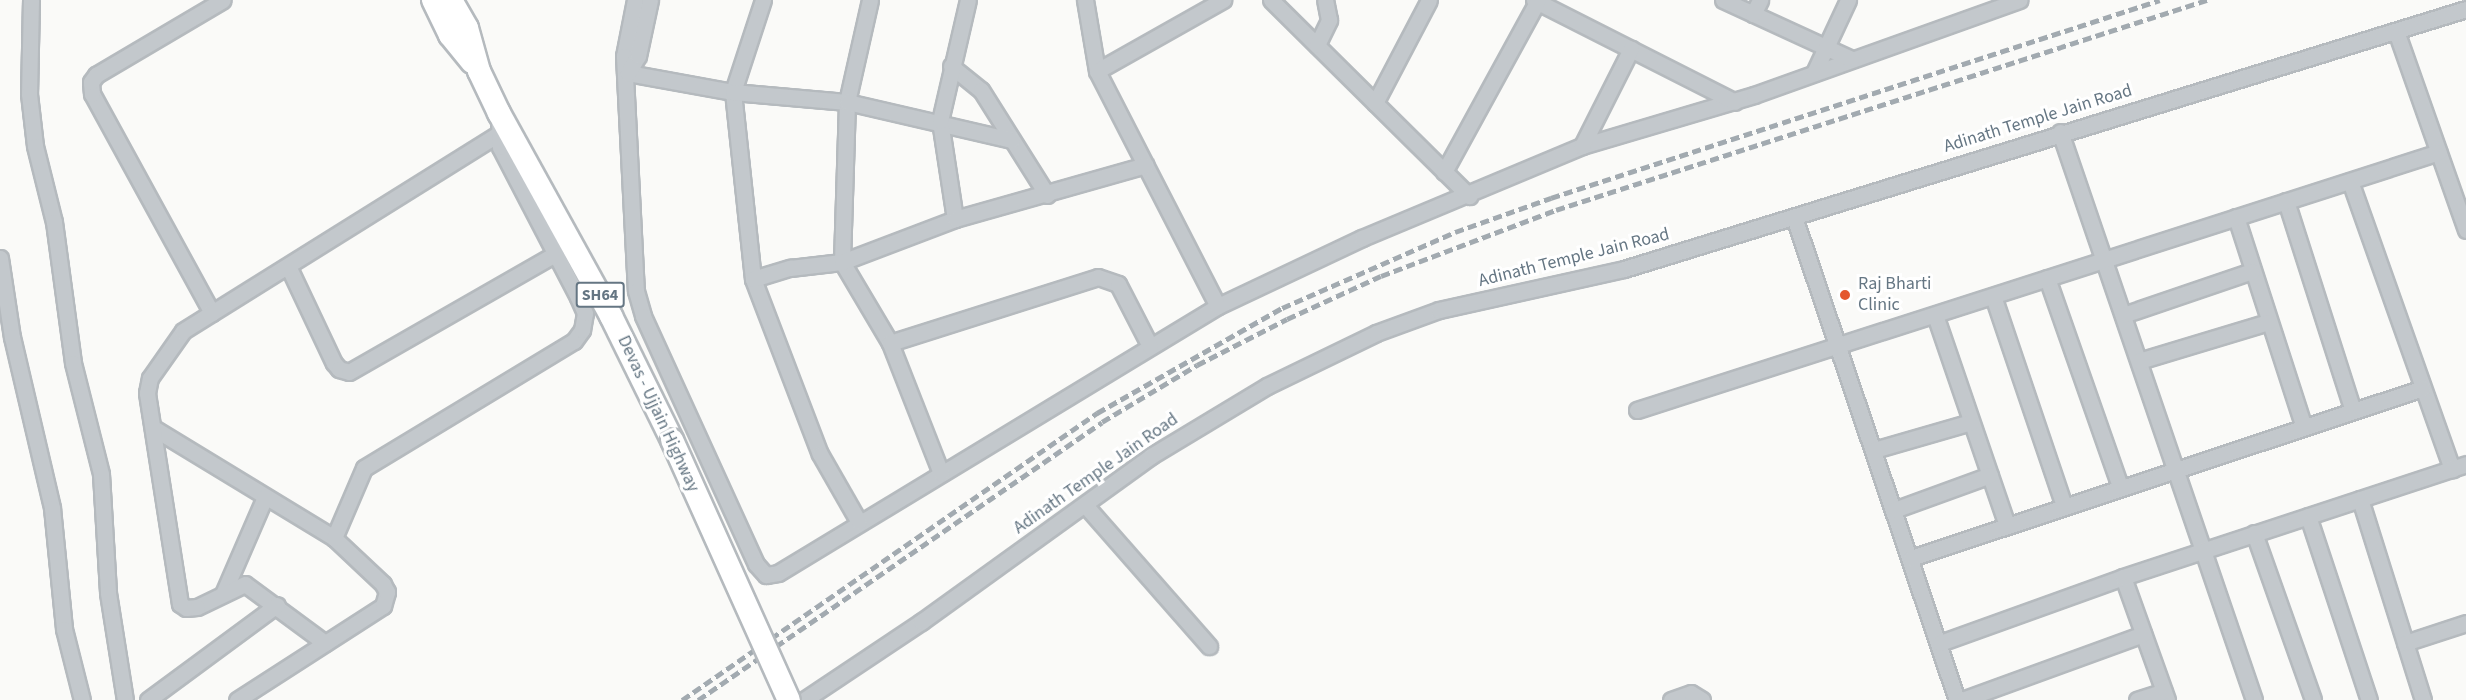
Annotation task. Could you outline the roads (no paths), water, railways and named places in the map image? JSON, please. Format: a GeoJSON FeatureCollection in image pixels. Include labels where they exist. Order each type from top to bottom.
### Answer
{"type":"FeatureCollection","features":[{"type":"Feature","properties":{"kind":"main road","name":"Devas - Ujjain Highway"},"geometry":{"type":"LineString","coordinates":[[434,0],[450,35],[479,70]]}},
{"type":"Feature","properties":{"kind":"main road","name":"Devas - Ujjain Highway"},"geometry":{"type":"LineString","coordinates":[[451,0],[467,28],[479,70],[499,124],[522,153],[641,376],[789,700]]}},
{"type":"Feature","properties":{"kind":"street"},"geometry":{"type":"LineString","coordinates":[[31,0],[29,94],[35,146],[54,222],[73,363],[101,474],[108,593],[124,700]]}},
{"type":"Feature","properties":{"kind":"street"},"geometry":{"type":"LineString","coordinates":[[212,313],[92,94],[91,82],[96,75],[223,0]]}},
{"type":"Feature","properties":{"kind":"street"},"geometry":{"type":"LineString","coordinates":[[635,0],[624,56],[628,73],[636,291],[642,316],[756,564],[766,575],[778,573],[1218,306],[1362,238],[1469,196],[1582,146],[1735,102],[2020,0]]}},
{"type":"Feature","properties":{"kind":"street"},"geometry":{"type":"LineString","coordinates":[[628,73],[638,56],[650,0]]}},
{"type":"Feature","properties":{"kind":"street"},"geometry":{"type":"LineString","coordinates":[[763,0],[733,92],[753,279],[820,454],[859,522]]}},
{"type":"Feature","properties":{"kind":"street"},"geometry":{"type":"LineString","coordinates":[[870,0],[847,102],[842,262],[890,343],[941,473]]}},
{"type":"Feature","properties":{"kind":"street"},"geometry":{"type":"LineString","coordinates":[[955,219],[940,121],[968,0]]}},
{"type":"Feature","properties":{"kind":"street"},"geometry":{"type":"LineString","coordinates":[[1085,0],[1097,71],[1218,306]]}},
{"type":"Feature","properties":{"kind":"street"},"geometry":{"type":"LineString","coordinates":[[1097,71],[1223,0]]}},
{"type":"Feature","properties":{"kind":"street"},"geometry":{"type":"LineString","coordinates":[[1271,0],[1469,196]]}},
{"type":"Feature","properties":{"kind":"street"},"geometry":{"type":"LineString","coordinates":[[1317,45],[1329,21],[1325,0]]}},
{"type":"Feature","properties":{"kind":"street"},"geometry":{"type":"LineString","coordinates":[[1375,103],[1429,0]]}},
{"type":"Feature","properties":{"kind":"street"},"geometry":{"type":"LineString","coordinates":[[1723,0],[1756,7],[1826,48],[1851,59]]}},
{"type":"Feature","properties":{"kind":"street"},"geometry":{"type":"LineString","coordinates":[[1814,73],[1848,0]]}},
{"type":"Feature","properties":{"kind":"street"},"geometry":{"type":"LineString","coordinates":[[1444,172],[1536,1],[1735,102]]}},
{"type":"Feature","properties":{"kind":"street","name":"Adinath Temple Jain Road"},"geometry":{"type":"LineString","coordinates":[[810,698],[1151,456],[1267,386],[1376,333],[1439,310],[1624,269],[2060,132],[2466,9]]}},
{"type":"Feature","properties":{"kind":"street"},"geometry":{"type":"LineString","coordinates":[[2396,31],[2466,231]]}},
{"type":"Feature","properties":{"kind":"street"},"geometry":{"type":"LineString","coordinates":[[1582,146],[1632,49]]}},
{"type":"Feature","properties":{"kind":"street"},"geometry":{"type":"LineString","coordinates":[[951,66],[981,90],[1047,195]]}},
{"type":"Feature","properties":{"kind":"street"},"geometry":{"type":"LineString","coordinates":[[628,73],[733,92],[847,102],[940,121],[1011,140]]}},
{"type":"Feature","properties":{"kind":"street"},"geometry":{"type":"LineString","coordinates":[[334,538],[356,482],[378,456],[574,341],[582,330],[585,313],[500,147],[499,124]]}},
{"type":"Feature","properties":{"kind":"street"},"geometry":{"type":"LineString","coordinates":[[325,643],[277,605],[245,584],[197,607],[186,609],[180,604],[155,429],[147,393],[153,371],[183,331],[289,268],[499,124]]}},
{"type":"Feature","properties":{"kind":"street"},"geometry":{"type":"LineString","coordinates":[[2060,132],[2254,700]]}},
{"type":"Feature","properties":{"kind":"street"},"geometry":{"type":"LineString","coordinates":[[1637,410],[1839,347],[2439,152]]}},
{"type":"Feature","properties":{"kind":"street"},"geometry":{"type":"LineString","coordinates":[[753,279],[790,268],[842,262],[955,219],[1047,195],[1146,165]]}},
{"type":"Feature","properties":{"kind":"street"},"geometry":{"type":"LineString","coordinates":[[1940,643],[2122,577],[2459,466],[2423,388],[2350,181]]}},
{"type":"Feature","properties":{"kind":"street"},"geometry":{"type":"LineString","coordinates":[[2286,201],[2352,408]]}},
{"type":"Feature","properties":{"kind":"street"},"geometry":{"type":"LineString","coordinates":[[1794,217],[1940,643],[1957,700]]}},
{"type":"Feature","properties":{"kind":"street"},"geometry":{"type":"LineString","coordinates":[[2236,217],[2302,425]]}},
{"type":"Feature","properties":{"kind":"street"},"geometry":{"type":"LineString","coordinates":[[289,268],[334,363],[339,369],[349,372],[555,254]]}},
{"type":"Feature","properties":{"kind":"street"},"geometry":{"type":"LineString","coordinates":[[0,258],[10,321],[52,508],[64,629],[82,700]]}},
{"type":"Feature","properties":{"kind":"street"},"geometry":{"type":"LineString","coordinates":[[2123,315],[2252,271]]}},
{"type":"Feature","properties":{"kind":"street"},"geometry":{"type":"LineString","coordinates":[[890,343],[1098,277],[1118,284],[1150,346]]}},
{"type":"Feature","properties":{"kind":"street"},"geometry":{"type":"LineString","coordinates":[[2047,278],[2120,487]]}},
{"type":"Feature","properties":{"kind":"street"},"geometry":{"type":"LineString","coordinates":[[1993,296],[2064,506]]}},
{"type":"Feature","properties":{"kind":"street"},"geometry":{"type":"LineString","coordinates":[[0,308],[10,321]]}},
{"type":"Feature","properties":{"kind":"street"},"geometry":{"type":"LineString","coordinates":[[1935,315],[2007,525]]}},
{"type":"Feature","properties":{"kind":"street"},"geometry":{"type":"LineString","coordinates":[[2139,361],[2268,322]]}},
{"type":"Feature","properties":{"kind":"street"},"geometry":{"type":"LineString","coordinates":[[1911,558],[2352,408],[2423,388]]}},
{"type":"Feature","properties":{"kind":"street"},"geometry":{"type":"LineString","coordinates":[[1874,450],[1971,422]]}},
{"type":"Feature","properties":{"kind":"street"},"geometry":{"type":"LineString","coordinates":[[155,429],[334,538],[387,592],[383,606],[237,700]]}},
{"type":"Feature","properties":{"kind":"street"},"geometry":{"type":"LineString","coordinates":[[1894,510],[1989,475]]}},
{"type":"Feature","properties":{"kind":"street"},"geometry":{"type":"LineString","coordinates":[[223,594],[265,496]]}},
{"type":"Feature","properties":{"kind":"street"},"geometry":{"type":"LineString","coordinates":[[2360,499],[2422,700]]}},
{"type":"Feature","properties":{"kind":"street"},"geometry":{"type":"LineString","coordinates":[[1085,505],[1209,646]]}},
{"type":"Feature","properties":{"kind":"street"},"geometry":{"type":"LineString","coordinates":[[2308,516],[2369,700]]}},
{"type":"Feature","properties":{"kind":"street"},"geometry":{"type":"LineString","coordinates":[[2254,533],[2313,700]]}},
{"type":"Feature","properties":{"kind":"street"},"geometry":{"type":"LineString","coordinates":[[2122,577],[2165,696],[2137,700]]}},
{"type":"Feature","properties":{"kind":"street"},"geometry":{"type":"LineString","coordinates":[[148,700],[277,605]]}},
{"type":"Feature","properties":{"kind":"street"},"geometry":{"type":"LineString","coordinates":[[2405,643],[2466,623]]}},
{"type":"Feature","properties":{"kind":"street"},"geometry":{"type":"LineString","coordinates":[[1962,700],[2143,634]]}},
{"type":"Feature","properties":{"kind":"street"},"geometry":{"type":"LineString","coordinates":[[1671,700],[1691,693],[1702,700]]}},
{"type":"Feature","properties":{"kind":"railway"},"geometry":{"type":"LineString","coordinates":[[682,700],[1097,413],[1282,308],[1455,232],[1551,198],[2160,0]]}},
{"type":"Feature","properties":{"kind":"railway"},"geometry":{"type":"LineString","coordinates":[[698,700],[1102,422],[1197,365],[1287,319],[1381,276],[1556,210],[2207,0]]}},
{"type":"Feature","properties":{"kind":"place","name":"Raj Bharti Clinic"},"geometry":{"type":"Point","coordinates":[1845,295]}}]}
